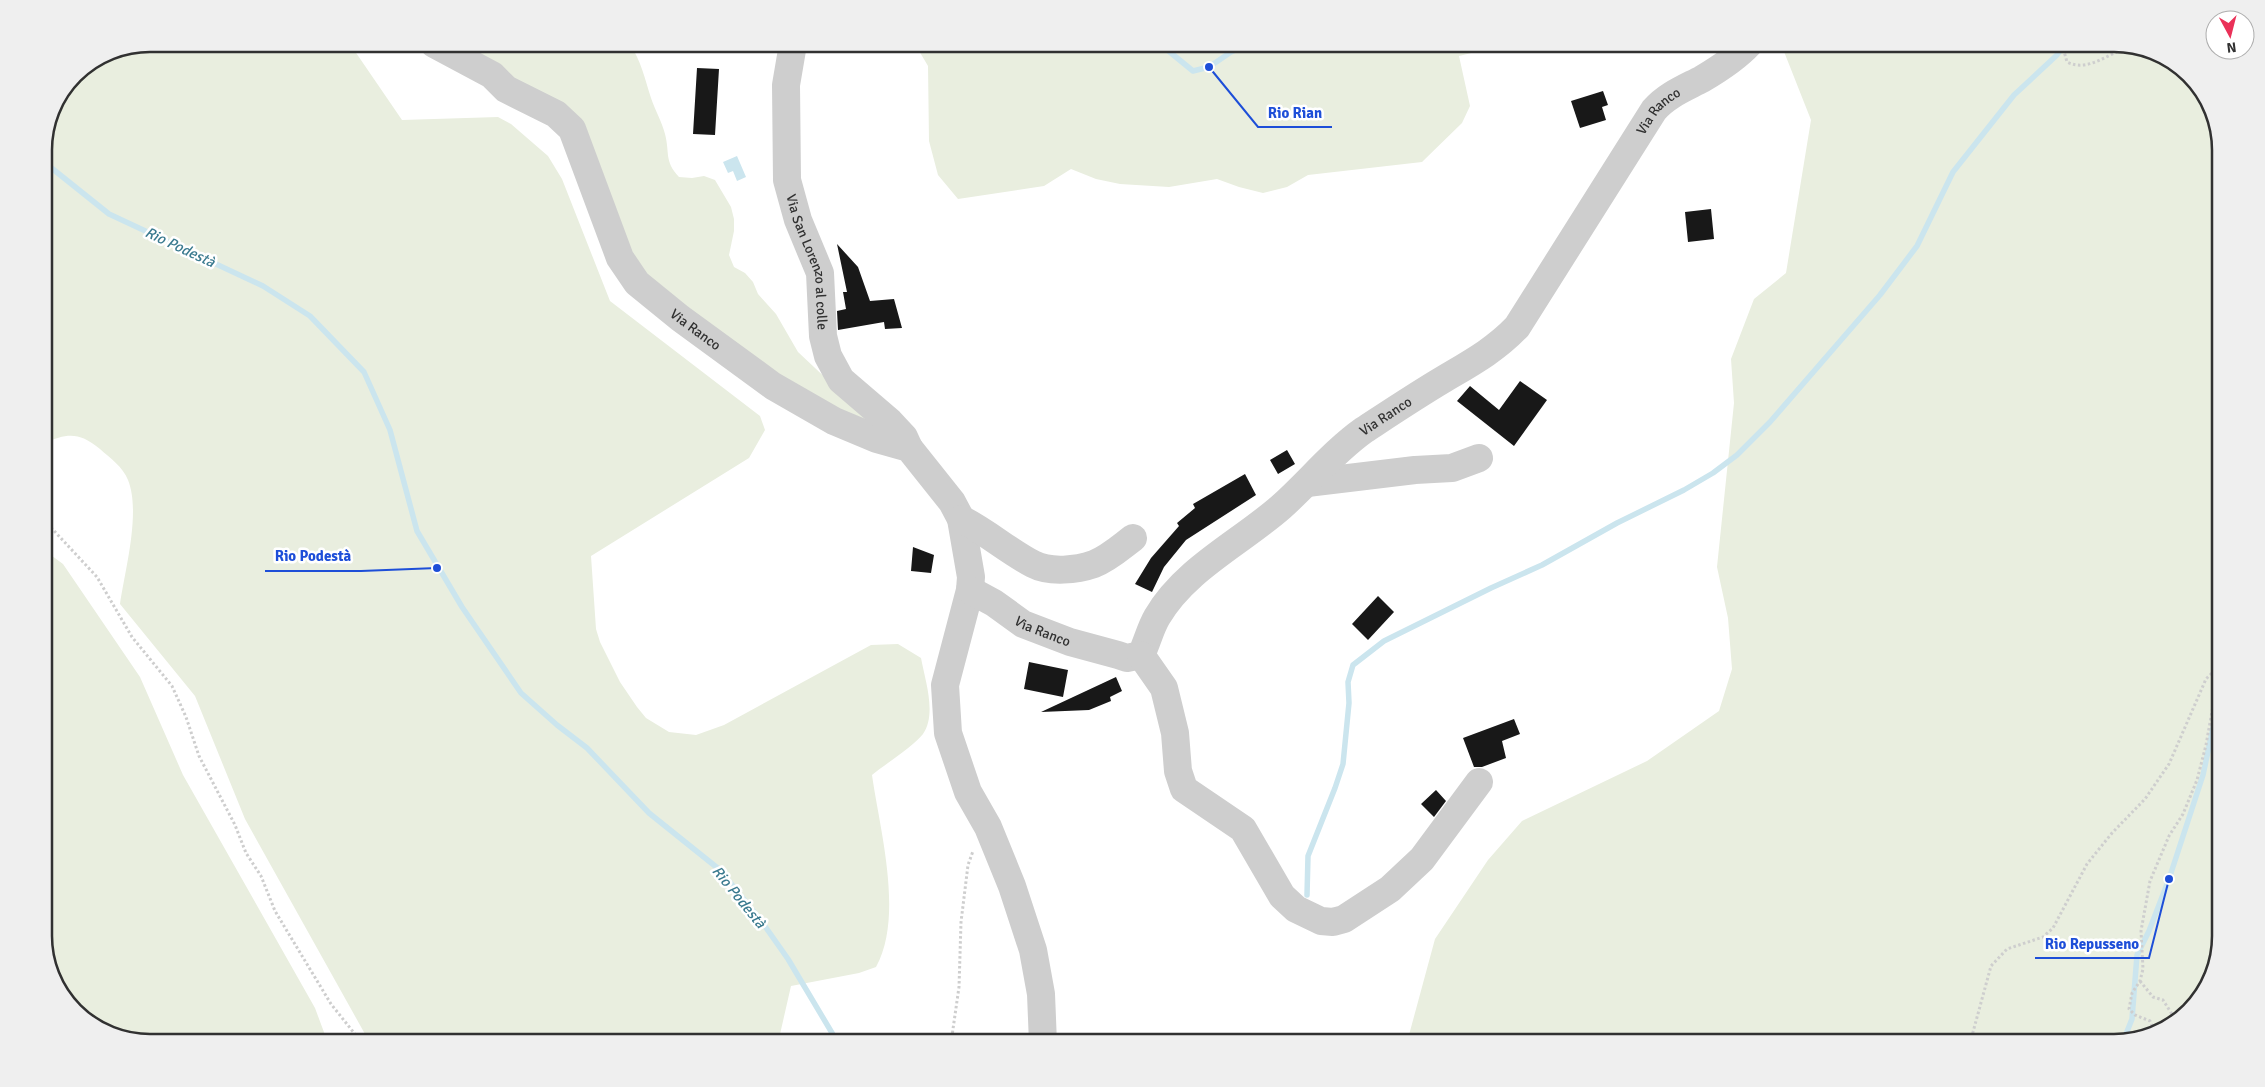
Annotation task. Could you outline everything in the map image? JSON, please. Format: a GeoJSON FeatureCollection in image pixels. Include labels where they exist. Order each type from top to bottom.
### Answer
{"type":"FeatureCollection","features":[{"type":"Feature","properties":{"kind":"street","name":"Via Ranco"},"geometry":{"type":"LineString","coordinates":[[449,52],[492,75],[506,89],[556,114],[572,129],[620,258],[637,283],[680,318],[773,386],[834,421],[877,439],[909,448]]}},
{"type":"Feature","properties":{"kind":"street","name":"Via San Lorenzo al colle"},"geometry":{"type":"LineString","coordinates":[[792,52],[786,85],[787,180],[798,220],[820,273],[823,336],[828,356],[841,380],[890,422],[904,437],[909,448]]}},
{"type":"Feature","properties":{"kind":"street","name":"Via Ranco"},"geometry":{"type":"LineString","coordinates":[[970,590],[994,603],[1023,624],[1048,634],[1127,658],[1141,656],[1157,616],[1191,577],[1280,509],[1324,464],[1362,432],[1445,378],[1476,362],[1504,341],[1517,327],[1654,110],[1663,100],[1704,78],[1741,52]]}},
{"type":"Feature","properties":{"kind":"street"},"geometry":{"type":"LineString","coordinates":[[909,448],[952,502],[961,519],[970,577],[970,590],[946,685],[948,733],[968,792],[988,827],[1012,886],[1033,950],[1041,994],[1043,1034]]}},
{"type":"Feature","properties":{"kind":"street"},"geometry":{"type":"LineString","coordinates":[[1307,483],[1415,470],[1452,468],[1479,458]]}},
{"type":"Feature","properties":{"kind":"street"},"geometry":{"type":"LineString","coordinates":[[961,519],[988,533],[1033,564],[1042,568],[1069,569],[1094,564],[1133,538]]}},
{"type":"Feature","properties":{"kind":"street"},"geometry":{"type":"LineString","coordinates":[[1141,656],[1164,688],[1175,733],[1178,771],[1184,789],[1243,829],[1282,896],[1296,909],[1321,921],[1332,922],[1344,919],[1390,889],[1422,859],[1479,782]]}},
{"type":"Feature","properties":{"kind":"path"},"geometry":{"type":"LineString","coordinates":[[2064,52],[2067,62],[2074,66],[2100,61],[2119,52]]}},
{"type":"Feature","properties":{"kind":"path"},"geometry":{"type":"LineString","coordinates":[[53,530],[97,577],[132,637],[172,686],[186,717],[193,743],[235,825],[246,853],[261,876],[275,911],[331,1004],[355,1034]]}},
{"type":"Feature","properties":{"kind":"path"},"geometry":{"type":"LineString","coordinates":[[1972,1034],[1991,966],[2007,950],[2043,937],[2053,928],[2087,864],[2112,833],[2145,799],[2170,764],[2206,679],[2212,673]]}},
{"type":"Feature","properties":{"kind":"path"},"geometry":{"type":"LineString","coordinates":[[2152,1027],[2150,1020],[2135,1016],[2129,1009],[2132,994],[2140,981],[2143,969],[2142,931],[2150,881],[2169,836],[2183,814],[2198,775],[2212,708]]}},
{"type":"Feature","properties":{"kind":"path"},"geometry":{"type":"LineString","coordinates":[[952,1034],[968,865],[976,842],[988,827]]}},
{"type":"Feature","properties":{"kind":"path"},"geometry":{"type":"LineString","coordinates":[[2140,981],[2153,996],[2163,1000],[2172,1015]]}},
{"type":"Feature","properties":{"kind":"shaded area"},"geometry":{"type":"Polygon","coordinates":[[[151,52],[355,52],[402,120],[498,117],[511,124],[548,156],[562,179],[610,301],[760,416],[765,430],[749,458],[591,556],[596,629],[600,642],[620,682],[637,707],[646,718],[669,732],[696,735],[724,725],[871,645],[898,644],[921,658],[930,707],[927,726],[923,734],[913,744],[872,775],[888,873],[889,899],[888,923],[884,946],[876,967],[859,973],[791,986],[780,1034],[365,1034],[245,819],[195,696],[120,604],[131,541],[133,508],[132,493],[126,475],[112,459],[93,443],[79,437],[60,437],[53,440],[54,132],[60,113],[69,96],[96,69],[125,56],[151,52]]]}},
{"type":"Feature","properties":{"kind":"shaded area"},"geometry":{"type":"Polygon","coordinates":[[[471,52],[635,52],[664,130],[668,157],[674,171],[679,177],[692,178],[704,176],[715,180],[731,207],[734,231],[729,255],[734,267],[745,273],[753,282],[758,294],[776,314],[798,352],[881,430],[814,404],[641,277],[579,128],[471,52]]]}},
{"type":"Feature","properties":{"kind":"shaded area"},"geometry":{"type":"Polygon","coordinates":[[[920,52],[1475,52],[1459,56],[1470,106],[1462,123],[1422,162],[1308,175],[1287,187],[1263,193],[1217,179],[1169,187],[1120,184],[1096,179],[1071,169],[1044,186],[958,199],[938,175],[929,141],[928,66],[920,52]]]}},
{"type":"Feature","properties":{"kind":"shaded area"},"geometry":{"type":"Polygon","coordinates":[[[1784,52],[2127,53],[2152,60],[2174,73],[2188,86],[2202,107],[2211,132],[2212,144],[2212,949],[2205,974],[2188,1001],[2169,1018],[2152,1027],[2127,1034],[1409,1034],[1435,939],[1488,860],[1522,821],[1647,761],[1719,711],[1732,669],[1728,618],[1717,567],[1734,403],[1731,359],[1754,299],[1786,273],[1811,120],[1784,52]]]}},
{"type":"Feature","properties":{"kind":"shaded area"},"geometry":{"type":"Polygon","coordinates":[[[53,557],[63,564],[140,677],[183,775],[315,1008],[325,1034],[132,1033],[113,1027],[91,1014],[81,1006],[66,985],[58,968],[53,943],[53,557]]]}},
{"type":"Feature","properties":{"kind":"water"},"geometry":{"type":"Polygon","coordinates":[[[737,156],[746,177],[737,181],[733,171],[728,173],[723,162],[737,156]]]}},
{"type":"Feature","properties":{"kind":"building"},"geometry":{"type":"Polygon","coordinates":[[[697,68],[719,69],[715,135],[693,134],[697,68]]]}},
{"type":"Feature","properties":{"kind":"building"},"geometry":{"type":"Polygon","coordinates":[[[1603,91],[1608,105],[1602,107],[1606,120],[1580,128],[1571,101],[1603,91]]]}},
{"type":"Feature","properties":{"kind":"building"},"geometry":{"type":"Polygon","coordinates":[[[1711,209],[1714,239],[1688,242],[1685,212],[1711,209]]]}},
{"type":"Feature","properties":{"kind":"building"},"geometry":{"type":"Polygon","coordinates":[[[837,244],[858,267],[870,301],[894,299],[902,328],[885,329],[884,322],[838,330],[837,311],[846,309],[843,292],[847,292],[837,244]]]}},
{"type":"Feature","properties":{"kind":"building"},"geometry":{"type":"Polygon","coordinates":[[[1520,381],[1547,400],[1514,446],[1457,401],[1470,386],[1499,410],[1520,381]]]}},
{"type":"Feature","properties":{"kind":"building"},"geometry":{"type":"Polygon","coordinates":[[[1287,450],[1295,464],[1278,474],[1270,460],[1287,450]]]}},
{"type":"Feature","properties":{"kind":"building"},"geometry":{"type":"Polygon","coordinates":[[[1245,474],[1256,495],[1186,540],[1164,567],[1152,592],[1135,584],[1151,558],[1179,526],[1177,523],[1195,508],[1193,504],[1245,474]]]}},
{"type":"Feature","properties":{"kind":"building"},"geometry":{"type":"Polygon","coordinates":[[[913,547],[934,555],[931,573],[911,571],[913,547]]]}},
{"type":"Feature","properties":{"kind":"building"},"geometry":{"type":"Polygon","coordinates":[[[1378,596],[1394,612],[1368,640],[1352,624],[1378,596]]]}},
{"type":"Feature","properties":{"kind":"building"},"geometry":{"type":"Polygon","coordinates":[[[1029,662],[1068,670],[1063,697],[1024,689],[1029,662]]]}},
{"type":"Feature","properties":{"kind":"building"},"geometry":{"type":"Polygon","coordinates":[[[1116,677],[1122,691],[1110,697],[1111,701],[1089,710],[1041,712],[1116,677]]]}},
{"type":"Feature","properties":{"kind":"building"},"geometry":{"type":"Polygon","coordinates":[[[1514,719],[1520,734],[1502,741],[1506,758],[1482,767],[1474,767],[1463,738],[1514,719]]]}},
{"type":"Feature","properties":{"kind":"building"},"geometry":{"type":"Polygon","coordinates":[[[1436,790],[1446,801],[1434,817],[1421,804],[1436,790]]]}},
{"type":"Feature","properties":{"kind":"waterway"},"geometry":{"type":"LineString","coordinates":[[1170,52],[1193,71],[1209,67],[1231,52]]}},
{"type":"Feature","properties":{"kind":"waterway"},"geometry":{"type":"LineString","coordinates":[[1307,895],[1308,856],[1343,764],[1349,703],[1348,682],[1353,665],[1384,641],[1542,565],[1617,523],[1684,490],[1713,473],[1737,455],[1770,422],[1880,295],[1917,246],[1953,172],[2014,95],[2059,52]]}},
{"type":"Feature","properties":{"kind":"waterway","name":"Rio Podestà"},"geometry":{"type":"LineString","coordinates":[[53,169],[109,214],[263,286],[310,316],[364,372],[390,430],[417,531],[462,607],[521,693],[557,725],[587,748],[649,813],[720,870],[762,922],[788,959],[833,1034]]}},
{"type":"Feature","properties":{"kind":"waterway"},"geometry":{"type":"LineString","coordinates":[[2126,1034],[2132,1019],[2137,955],[2149,931],[2169,879],[2203,775],[2212,732]]}},
{"type":"Feature","properties":{"kind":"place","name":"Rio Rian"},"geometry":{"type":"Point","coordinates":[1209,67]}},
{"type":"Feature","properties":{"kind":"place","name":"Rio Podestà"},"geometry":{"type":"Point","coordinates":[437,568]}},
{"type":"Feature","properties":{"kind":"place","name":"Rio Repusseno"},"geometry":{"type":"Point","coordinates":[2169,879]}}]}
